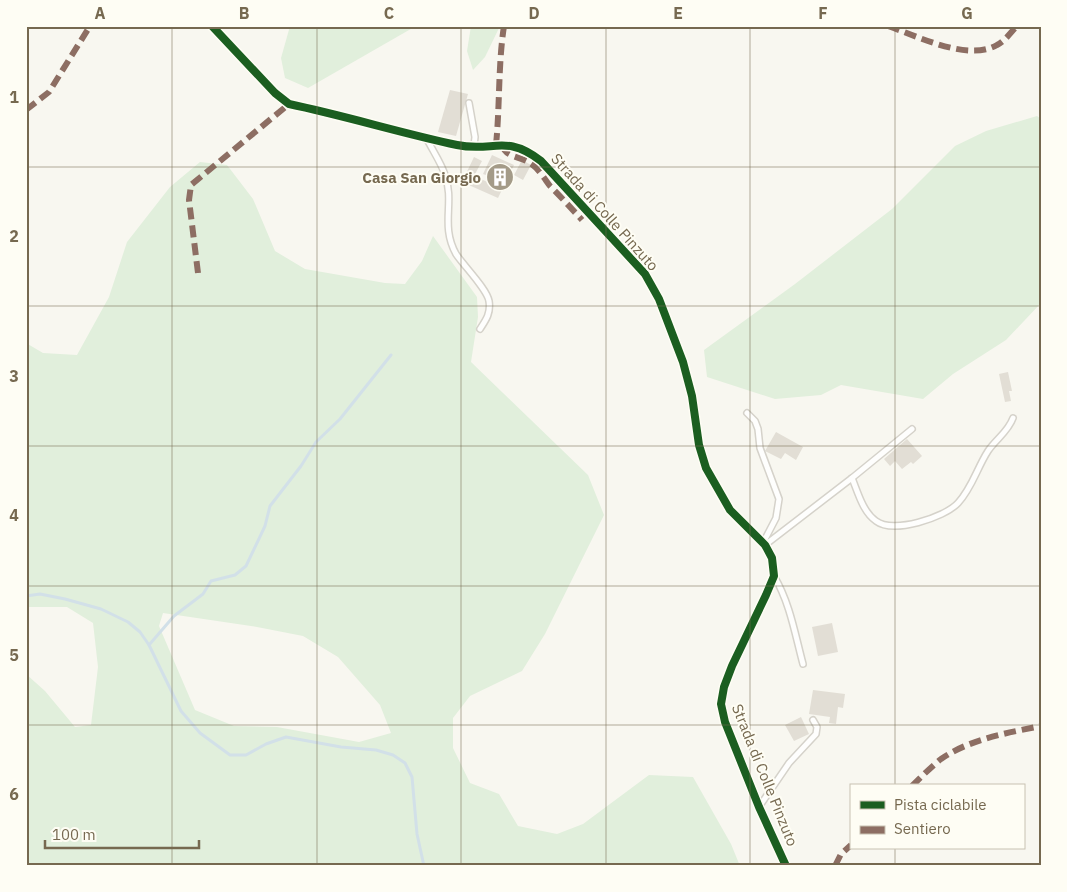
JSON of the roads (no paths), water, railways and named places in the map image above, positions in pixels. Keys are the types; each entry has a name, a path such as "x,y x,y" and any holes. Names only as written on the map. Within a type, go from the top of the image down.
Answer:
{"lane":[{"name":"Strada di Colle Pinzuto","path":"212,26 276,93 289,104 460,146 508,145 528,151 541,161 645,274 659,299 683,362 692,396 699,445 706,468 730,510 764,544 772,558 774,576 732,666 724,687 721,704 725,722 759,807 786,866"},
{"path":"468,103 475,137 474,146"},
{"path":"426,137 446,175 449,195 447,228 450,241 456,254 489,299 490,311 480,329"},
{"path":"747,413 758,429 760,448 779,499 776,518 764,544"},
{"path":"852,478 863,504 878,523 892,526 924,522 941,516 956,505 966,493 988,451 1010,427 1013,418"},
{"path":"764,544 852,478 912,429"},
{"path":"774,576 789,609 804,664"},
{"path":"759,807 789,763 816,734 818,727 813,720"}],"waterway":[{"path":"149,645 174,616 203,594 211,581 235,575 246,566 265,526 270,506 301,466 316,442 340,419 391,355"},
{"path":"26,596 40,594 65,599 101,609 128,622 140,632 149,645 181,711 200,733 230,755 246,755 266,744 286,737 341,747 376,750 393,755 405,763 412,777 417,834 424,866"}],"place":[{"name":"Casa San Giorgio","path":"500,177"}]}
